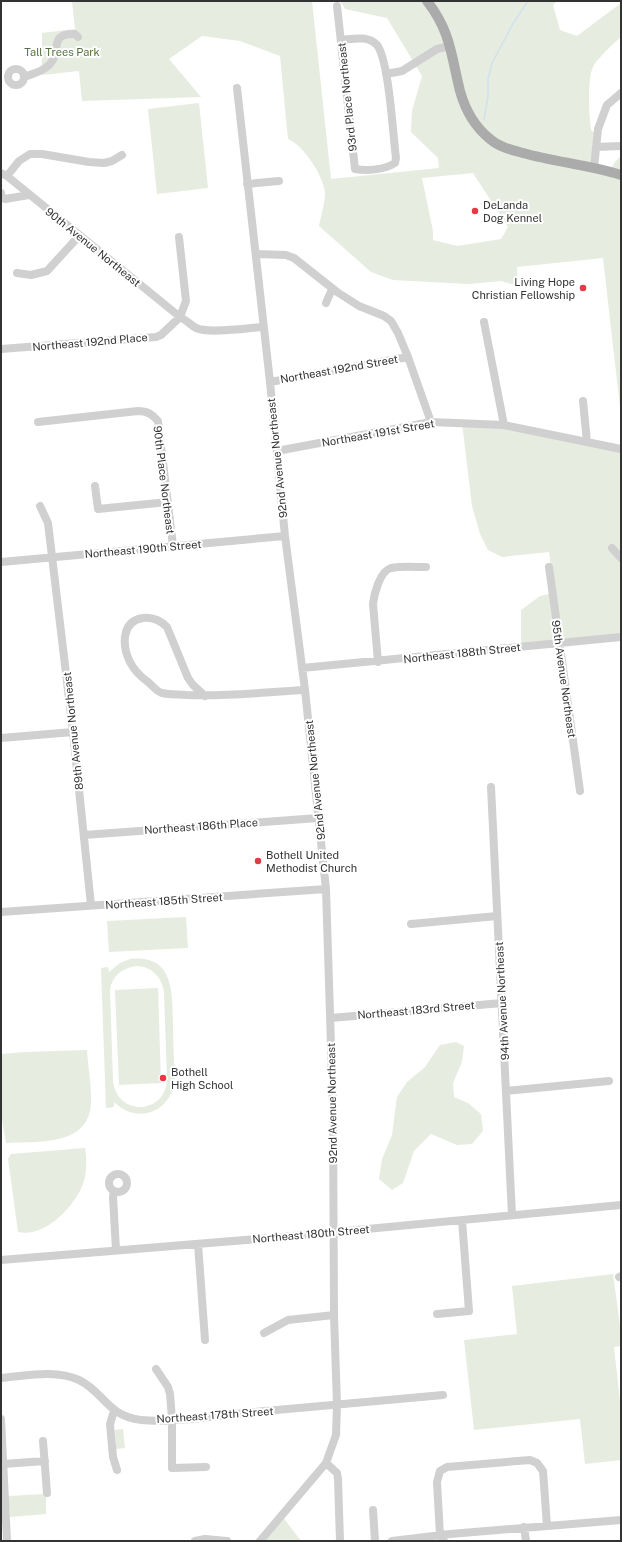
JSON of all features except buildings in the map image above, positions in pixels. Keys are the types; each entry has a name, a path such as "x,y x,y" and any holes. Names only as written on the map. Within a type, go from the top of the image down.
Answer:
{"main road":[{"path":"427,1 438,15 444,27 450,46 460,92 466,107 472,118 491,140 506,148 539,158 594,168 621,175"}],"street":[{"name":"93rd Place Northeast","path":"337,6 342,40 355,169 374,169 391,166 396,158 386,74"},
{"path":"1,70 9,75 12,70 18,70 24,77 39,72 49,65 55,56 56,44 61,35 74,34 78,37"},
{"path":"342,40 360,38 370,41 376,45 383,56 386,74 402,71 437,49 450,46"},
{"name":"92nd Avenue Northeast","path":"237,88 270,382 285,536 305,690 326,890 331,1018 334,1315 337,1405 336,1435 326,1463"},
{"path":"594,168 598,129 607,105 621,93"},
{"path":"596,147 621,146"},
{"path":"3,176 25,156 30,154 42,154 104,163 112,161 122,155"},
{"name":"90th Avenue Northeast","path":"3,176 29,194 180,317"},
{"path":"247,184 278,181"},
{"path":"1,193 2,198 5,199 29,194"},
{"path":"17,273 31,275 48,271 79,236"},
{"path":"179,237 186,301 180,317 196,328 206,331 263,327"},
{"path":"256,254 286,255 294,258 332,289 359,306 384,316 391,321 398,333 408,357 431,422"},
{"path":"326,303 332,289"},
{"name":"Northeast 192nd Place","path":"1,349 156,337 180,317"},
{"path":"484,322 504,425"},
{"name":"Northeast 192nd Street","path":"270,382 408,357"},
{"path":"583,401 587,442"},
{"name":"90th Place Northeast","path":"38,422 138,411 144,411 152,414 158,421 172,546"},
{"name":"Northeast 191st Street","path":"277,451 431,422 504,425 621,449"},
{"path":"95,486 98,509 168,502"},
{"name":"89th Avenue Northeast","path":"40,506 48,523 73,732 91,905"},
{"name":"Northeast 190th Street","path":"1,562 285,536"},
{"path":"612,548 621,558"},
{"path":"378,662 373,604 378,583 390,568 426,567"},
{"name":"95th Avenue Northeast","path":"549,567 558,643 580,791"},
{"path":"205,696 188,678 167,627 156,619 147,618 131,622 125,633 124,643 130,662 139,675 162,693 205,696 305,690"},
{"name":"Northeast 188th Street","path":"302,668 378,662 621,637"},
{"path":"1,738 73,732"},
{"name":"94th Avenue Northeast","path":"491,787 512,1215"},
{"name":"Northeast 186th Place","path":"84,835 318,818"},
{"name":"Northeast 185th Street","path":"1,912 326,890"},
{"path":"411,924 498,916"},
{"name":"Northeast 183rd Street","path":"331,1018 502,1003"},
{"path":"506,1091 609,1081"},
{"path":"114,1191 113,1197 116,1250"},
{"name":"Northeast 180th Street","path":"1,1260 334,1232 621,1205"},
{"path":"437,1314 469,1311 462,1220"},
{"path":"198,1244 205,1340"},
{"path":"264,1333 288,1320 334,1315"},
{"path":"156,1369 168,1387 172,1419 172,1468 206,1467"},
{"name":"Northeast 178th Street","path":"1,1378 51,1374 68,1376 90,1387 114,1411 128,1417 141,1420 172,1419 443,1395"},
{"path":"114,1411 110,1424 113,1457 117,1470"},
{"path":"1,1419 7,1541"},
{"path":"43,1441 47,1493"},
{"path":"442,1538 437,1482 440,1471 447,1467 530,1460 537,1463 543,1471 547,1526"},
{"path":"3,1464 45,1461"},
{"path":"260,1541 326,1463 337,1473 340,1541"},
{"path":"373,1510 376,1541"},
{"path":"392,1541 442,1538 524,1528 621,1520"},
{"path":"524,1528 526,1541"},
{"path":"195,1541 205,1539 227,1541"}],"green space":[{"name":"Tall Trees Park","path":"72,1 312,1 331,179 439,168 438,158 411,132 412,111 422,76 387,18 345,9 340,1 557,1 553,5 560,30 577,36 621,3 621,37 610,47 593,67 590,80 589,98 591,130 598,136 594,168 609,172 621,156 621,416 603,258 517,267 518,286 501,281 469,284 393,280 371,272 319,226 325,193 324,186 317,170 306,154 294,142 288,139 280,56 240,41 202,36 169,59 201,97 82,101 79,71 42,75 42,33 75,29","holes":["473,173 508,227 501,239 457,246 433,240 433,231 422,178"]},
{"path":"199,103 208,188 157,194 148,109"},
{"path":"462,423 504,425 621,449 621,637 522,647 521,610 540,596 554,593 549,552 502,557 488,550 480,534 472,506"},
{"path":"186,917 188,948 109,952 107,921"},
{"path":"130,959 145,959 156,963 168,978 171,989 175,1078 173,1089 168,1099 161,1106 153,1111 143,1114 133,1113 123,1109 114,1102 114,1107 106,1108 101,968 108,967 109,972 120,963","holes":["131,967 141,967 155,973 163,987 167,1079 165,1091 159,1100 151,1105 141,1107 132,1106 123,1101 116,1093 113,1081 110,990 115,977 122,971"]},
{"path":"158,988 161,1083 119,1085 115,990"},
{"path":"456,1042 464,1046 462,1062 453,1083 454,1097 468,1103 481,1114 483,1131 472,1144 457,1145 431,1134 414,1151 403,1183 392,1190 379,1179 382,1159 392,1135 397,1097 407,1082 425,1067 440,1045"},
{"path":"87,1050 91,1105 87,1119 80,1128 71,1135 59,1139 6,1143 1,1114 1,1054"},
{"path":"85,1148 86,1166 83,1184 79,1193 66,1211 48,1226 28,1233 18,1232 8,1159 11,1154"},
{"path":"613,1274 621,1333 621,1346 614,1347 621,1410 621,1460 585,1464 580,1419 474,1430 464,1340 517,1334 512,1286"},
{"path":"123,1429 125,1448 116,1449 115,1430"},
{"path":"46,1495 46,1514 10,1517 8,1496"},
{"path":"282,1516 301,1541 260,1541"}],"waterway":[{"path":"484,119 488,96 488,79 492,63 514,22 528,1"}],"place":[{"name":"DeLanda Dog Kennel","path":"475,211"},
{"name":"Living Hope Christian Fellowship","path":"583,288"},
{"name":"Bothell United Methodist Church","path":"258,861"},
{"name":"Bothell High School","path":"163,1078"}]}
